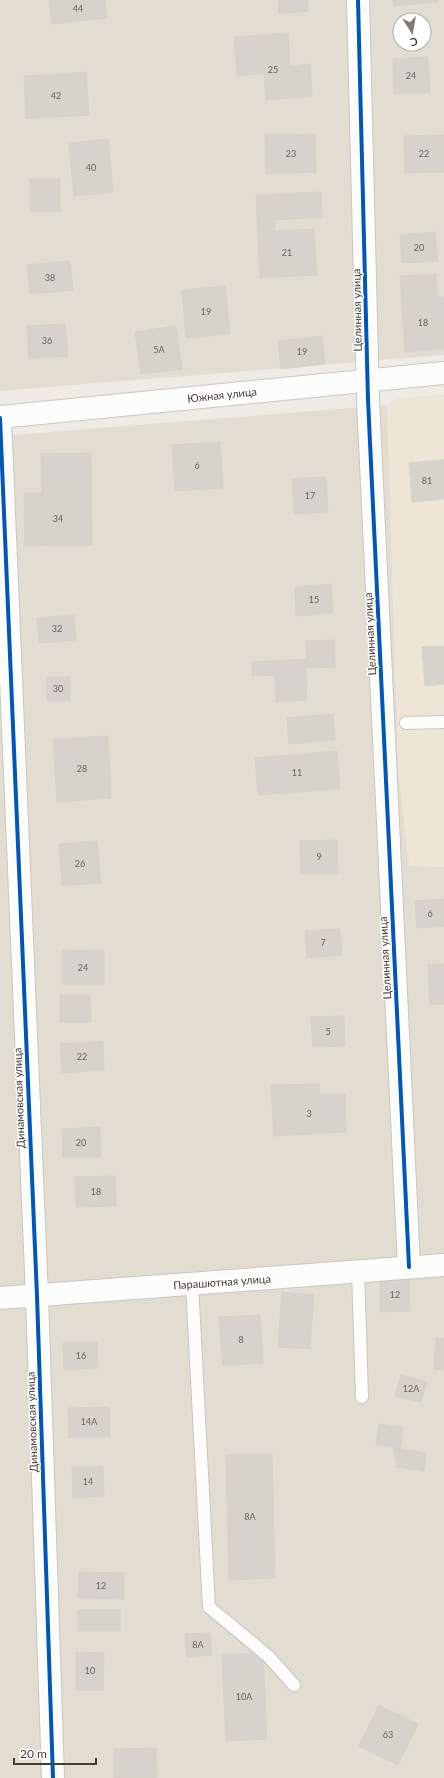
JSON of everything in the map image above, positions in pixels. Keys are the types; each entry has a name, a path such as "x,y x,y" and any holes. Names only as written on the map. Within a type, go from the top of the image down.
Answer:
{"street":[{"name":"Целинная улица","path":"358,0 368,380 409,1267"},
{"name":"Южная улица","path":"0,418 444,373"},
{"name":"Динамовская улица","path":"0,418 36,1296 53,1778"},
{"name":"Парашютная улица","path":"0,1298 444,1265"}],"lane":[{"path":"406,723 444,722"},
{"path":"358,1271 362,1396"},
{"path":"192,1284 209,1607 268,1656 294,1685"}],"shaded area":[{"path":"0,0 444,0 444,355 0,391"},
{"path":"444,395 444,1778 0,1778 0,436 387,405 400,398"},
{"path":"444,395 444,867 409,866 398,770 387,405 400,398"}],"building":[{"path":"49,0 105,0 107,18 52,24"},
{"path":"278,0 308,0 308,11 279,14"},
{"path":"393,0 438,0 439,2 394,6"},
{"path":"288,33 290,66 310,64 312,96 266,100 264,73 237,76 234,37"},
{"path":"428,57 430,93 394,94 393,59"},
{"path":"86,72 89,115 26,119 24,76"},
{"path":"315,134 316,172 266,174 265,135"},
{"path":"444,135 444,172 405,173 404,136"},
{"path":"108,139 113,192 74,196 69,143"},
{"path":"30,179 60,179 60,211 30,211"},
{"path":"321,192 322,217 275,220 275,231 314,229 317,275 260,278 256,195"},
{"path":"435,232 438,261 402,263 400,235"},
{"path":"70,261 73,290 30,294 27,265"},
{"path":"436,274 437,297 444,297 444,349 405,352 400,276"},
{"path":"225,286 230,334 186,338 182,290"},
{"path":"65,324 68,356 29,359 27,326"},
{"path":"176,326 182,369 141,374 135,332"},
{"path":"322,336 325,364 281,369 278,341"},
{"path":"220,442 223,488 175,491 172,445"},
{"path":"91,453 92,545 25,546 24,493 42,493 41,454"},
{"path":"444,460 444,499 412,502 409,463"},
{"path":"326,477 328,512 294,514 292,479"},
{"path":"331,584 333,613 296,616 295,587"},
{"path":"74,615 76,640 39,643 37,618"},
{"path":"334,640 335,667 306,668 307,700 276,702 275,675 252,676 252,662 307,659 306,641"},
{"path":"444,646 444,684 425,686 422,647"},
{"path":"47,677 70,677 70,701 47,701"},
{"path":"333,714 335,740 289,744 287,718"},
{"path":"108,736 111,798 57,802 53,739"},
{"path":"337,751 340,789 258,795 255,758"},
{"path":"337,840 338,873 301,874 300,841"},
{"path":"97,841 101,883 62,886 59,844"},
{"path":"444,899 444,926 417,928 415,901"},
{"path":"340,929 342,955 307,958 305,931"},
{"path":"62,950 104,951 104,984 62,984"},
{"path":"428,964 444,964 444,1004 430,1004"},
{"path":"60,995 90,995 91,1022 60,1022"},
{"path":"344,1016 345,1046 313,1047 311,1017"},
{"path":"103,1041 104,1070 62,1073 60,1044"},
{"path":"319,1084 320,1095 345,1094 346,1132 274,1136 271,1085"},
{"path":"100,1127 101,1157 63,1158 62,1129"},
{"path":"115,1176 116,1206 76,1207 75,1177"},
{"path":"409,1279 410,1311 380,1312 380,1280"},
{"path":"282,1292 314,1295 310,1345 312,1349 278,1347"},
{"path":"260,1315 263,1363 223,1366 219,1317"},
{"path":"436,1338 444,1339 444,1370 434,1369"},
{"path":"97,1342 98,1368 64,1370 63,1343"},
{"path":"401,1375 427,1382 421,1402 395,1396"},
{"path":"109,1407 110,1437 69,1438 68,1408"},
{"path":"379,1424 403,1427 400,1449 426,1453 424,1471 397,1467 393,1447 376,1445"},
{"path":"272,1454 275,1578 229,1580 226,1455"},
{"path":"103,1466 104,1496 73,1498 72,1467"},
{"path":"79,1572 124,1573 124,1599 78,1598"},
{"path":"78,1610 120,1610 120,1631 78,1631"},
{"path":"210,1633 212,1655 187,1657 185,1634"},
{"path":"76,1652 104,1653 103,1690 76,1690"},
{"path":"263,1653 267,1739 226,1741 222,1655"},
{"path":"379,1705 418,1724 398,1765 359,1746"},
{"path":"156,1748 157,1778 114,1778 114,1749"}],"cycle path":[{"path":"358,0 368,400 409,1267"},
{"path":"0,418 37,1296 53,1778"}]}
